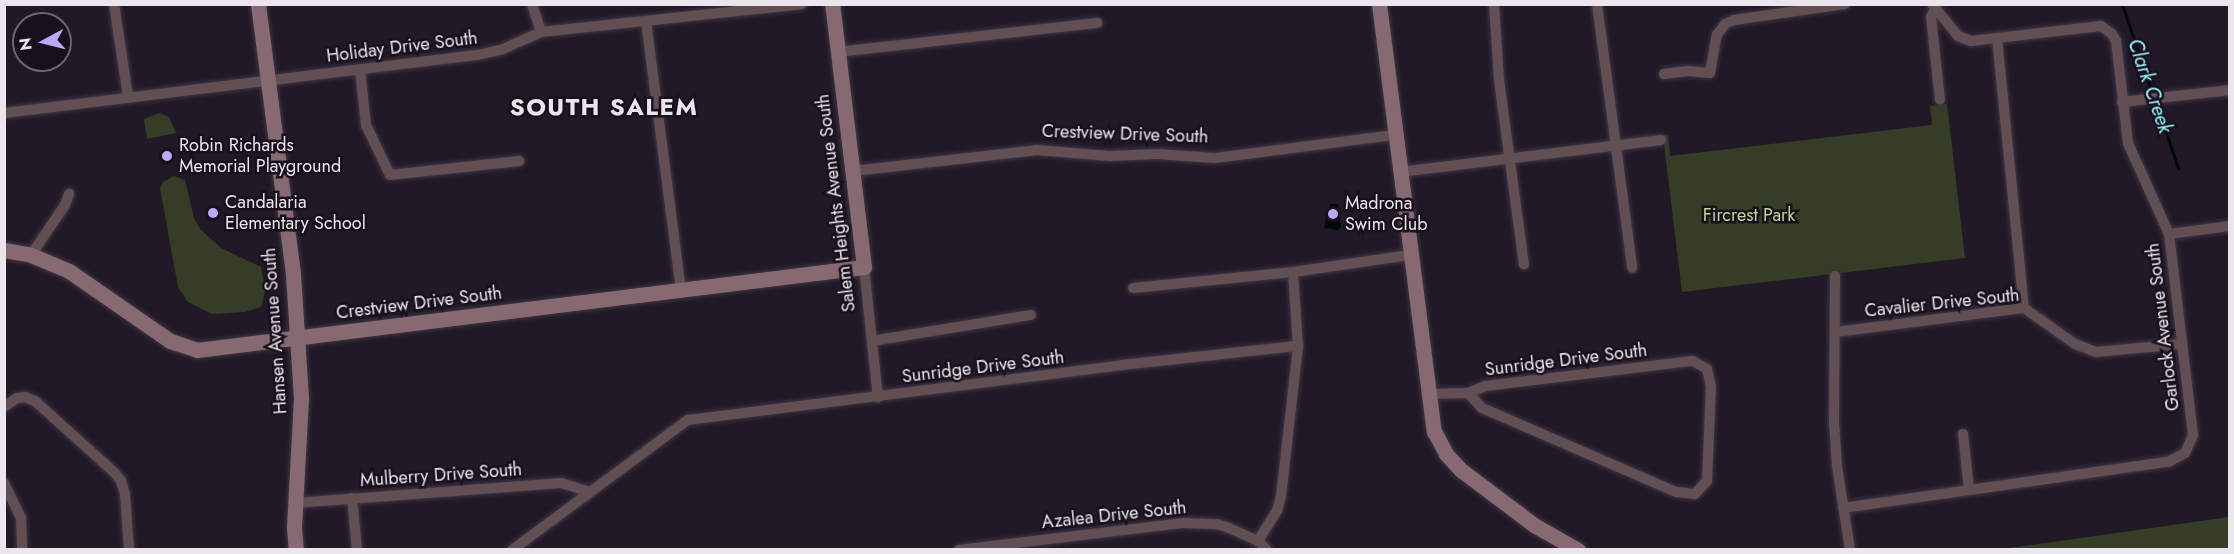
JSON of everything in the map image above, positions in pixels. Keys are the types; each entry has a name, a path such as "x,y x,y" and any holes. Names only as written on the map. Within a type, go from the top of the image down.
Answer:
{"street":[{"path":"114,4 128,97"},
{"name":"Hansen Avenue South","path":"258,4 293,274 301,398 295,502 296,549"},
{"path":"532,4 541,32"},
{"name":"Holiday Drive South","path":"4,113 478,56 503,49 541,32 801,4"},
{"name":"Salem Heights Avenue South","path":"832,4 878,397"},
{"path":"1379,4 1427,394 1438,443 1461,470 1534,525 1578,549"},
{"path":"1494,4 1499,80 1524,264"},
{"path":"1597,4 1632,268"},
{"path":"1664,74 1688,71 1710,73 1717,35 1729,21 1845,4"},
{"path":"1934,7 1951,29 1964,39 1979,41 1997,38 2024,308"},
{"path":"1934,7 1931,17 1940,100"},
{"path":"646,21 681,291"},
{"path":"838,52 1097,22"},
{"name":"Garlock Avenue South","path":"1969,489 2168,462 2185,453 2193,435 2169,234 2156,201 2133,159 2122,102 2116,41 2107,28 2093,26 1997,38"},
{"path":"360,70 366,125 390,175 519,161"},
{"path":"2122,102 2229,90"},
{"name":"Crestview Drive South","path":"853,171 1036,150 1096,155 1157,154 1215,158 1395,135"},
{"path":"1400,171 1661,140"},
{"path":"31,255 65,205 69,194"},
{"path":"2169,234 2229,226"},
{"name":"Crestview Drive South","path":"4,250 31,255 69,271 170,341 185,347 204,349 864,267"},
{"path":"1133,288 1293,272 1410,255"},
{"path":"1258,541 1277,511 1281,496 1298,346 1293,272"},
{"path":"1835,276 1834,422 1843,508 1850,549"},
{"name":"Cavalier Drive South","path":"1836,332 2024,308 2075,344 2096,352 2182,344"},
{"path":"872,341 1016,320 1031,315"},
{"name":"Sunridge Drive South","path":"512,549 675,429 696,419 1122,365 1298,346"},
{"name":"Sunridge Drive South","path":"1427,394 1468,393 1485,386 1693,361 1707,369 1711,386 1707,482 1695,494 1676,492 1482,408 1468,393"},
{"path":"4,407 17,398 25,397 34,402 115,473 125,494 129,549"},
{"path":"1843,508 1969,489 1963,434"},
{"path":"4,483 21,518 22,549"},
{"name":"Mulberry Drive South","path":"295,502 561,483 588,491"},
{"path":"352,498 357,549"},
{"name":"Azalea Drive South","path":"959,549 1183,523 1217,524 1258,541 1267,549"}],"green space":[{"name":"Fircrest Park","path":"1947,104 1965,258 1682,292 1663,136 1668,135 1670,156 1932,125 1930,106"},
{"path":"159,113 169,117 176,133 147,139 144,119"},
{"path":"174,176 185,180 194,218 200,229 221,248 261,267 265,291 261,307 245,312 212,314 188,302 178,287 160,188 163,182"},
{"path":"2229,517 2229,549 2003,549"}],"shaded area":[{"name":"Madrona Swim Club","path":"1330,204 1338,204 1341,227 1338,230 1324,228"}],"waterway":[{"name":"Clark Creek","path":"2122,4 2153,96"},
{"name":"Clark Creek","path":"2156,102 2178,168"}],"place":[{"name":"Robin Richards Memorial Playground","path":"167,156"},
{"name":"Candalaria Elementary School","path":"213,213"},
{"name":"Madrona Swim Club","path":"1333,214"}],"district":[{"name":"SOUTH SALEM","path":"604,107"}]}
